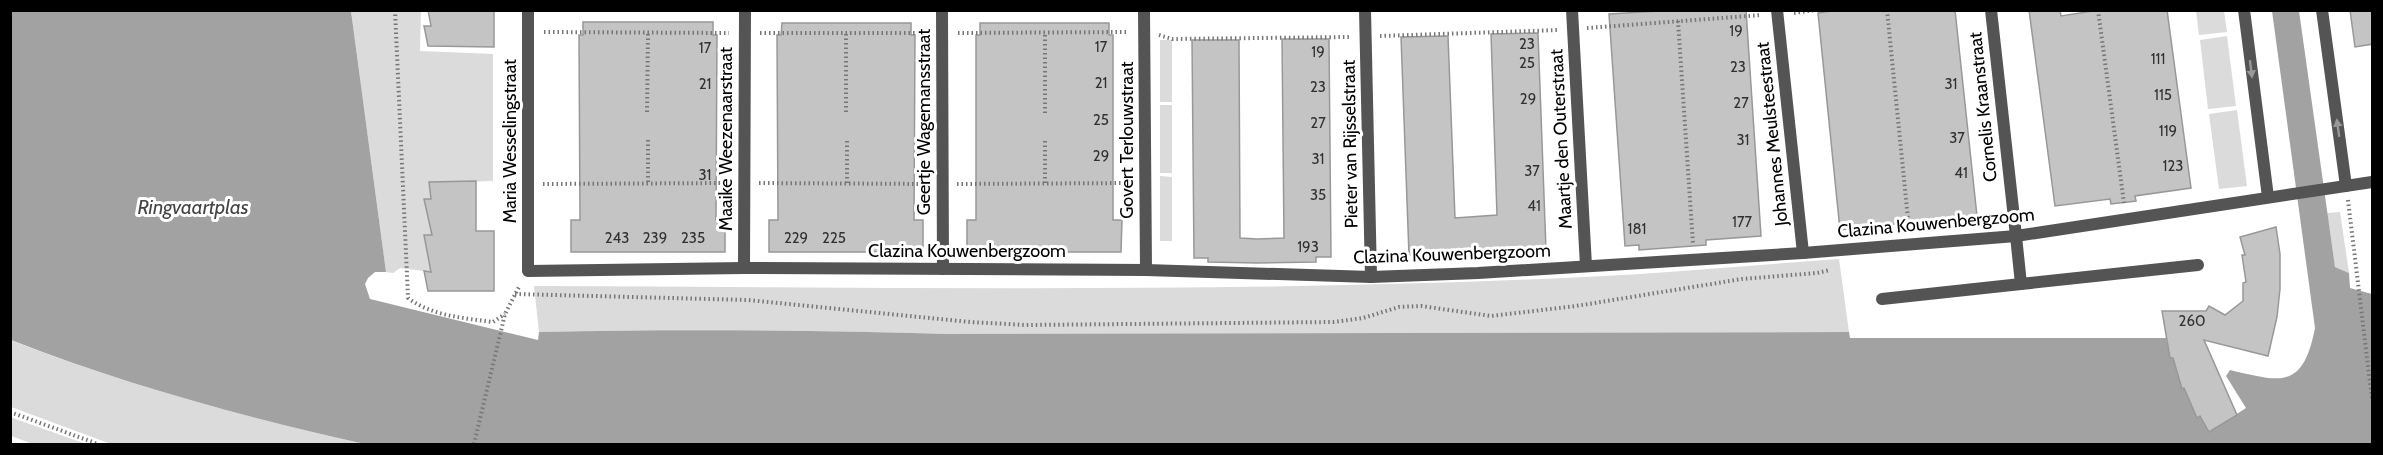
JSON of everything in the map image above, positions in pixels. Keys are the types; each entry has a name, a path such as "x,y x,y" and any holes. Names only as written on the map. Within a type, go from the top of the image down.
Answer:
{"street":[{"name":"Maria Wesselingstraat","path":"528,10 528,272"},
{"name":"Maaike Weezenaarstraat","path":"744,268 745,10"},
{"name":"Geertje Wagemansstraat","path":"942,10 942,269"},
{"name":"Govert Terlouwstraat","path":"1144,10 1146,270"},
{"name":"Pieter van Rijsselstraat","path":"1365,10 1371,277"},
{"name":"Maartje den Outerstraat","path":"1572,10 1586,266"},
{"name":"Cornelis Kraanstraat","path":"1990,10 2021,284"},
{"path":"2244,10 2268,197"},
{"path":"2322,10 2346,186"},
{"name":"Johannes Meulsteestraat","path":"1777,12 1803,253"},
{"name":"Clazina Kouwenbergzoom","path":"528,272 744,268 1146,270 1371,277 1694,260 2016,236 2373,182"},
{"path":"1882,299 2198,265"}],"path":[{"path":"395,10 408,298 422,308 452,316 493,322 505,314"},
{"path":"528,31 648,33 1144,32 1172,39 1366,37 1573,29 1815,10"},
{"path":"1887,10 1911,244"},
{"path":"2098,10 2126,219"},
{"path":"1678,21 1694,260"},
{"path":"1045,32 1045,112"},
{"path":"647,112 648,33"},
{"path":"846,33 846,112"},
{"path":"648,140 648,183"},
{"path":"847,141 847,183"},
{"path":"1045,141 1045,183"},
{"path":"528,184 1146,183"},
{"path":"2346,186 2373,399"},
{"path":"515,294 748,300 958,321 1026,325 1334,322 1363,318 1399,307 1432,307 1491,316 1576,306 1742,279 1817,273 1834,269"},
{"path":"474,444 505,314 528,272"},
{"path":"10,412 98,444"}],"shaded area":[{"path":"351,11 421,11 420,51 493,54 493,181 429,183 431,199 424,199 432,235 431,272 400,268 393,273 386,272"},
{"path":"2196,11 2224,11 2227,32 2199,35"},
{"path":"2227,36 2236,106 2208,109 2200,40"},
{"path":"1160,40 1172,40 1172,102 1160,102"},
{"path":"1160,105 1172,105 1172,173 1160,173"},
{"path":"2237,110 2247,186 2219,189 2209,114"},
{"path":"1160,176 1172,177 1172,241 1160,241"},
{"path":"2340,212 2349,273 2335,267 2327,213"},
{"path":"1839,259 1849,332 949,334 642,330 539,332 534,286 1190,288 1322,286 1584,277"},
{"path":"10,340 141,386 275,423 365,444 111,444 11,407"},
{"path":"10,417 86,444 33,444 11,436"}],"water":[{"name":"Ringvaartplas","path":"10,11 351,11 386,272 375,272 368,278 365,284 370,299 538,340 539,332 693,330 949,334 1849,332 1850,338 2166,338 2170,358 2173,358 2182,388 2197,417 2200,416 2209,432 2246,408 2226,376 2230,370 2263,377 2287,377 2296,372 2304,362 2315,328 2272,11 2299,11 2335,267 2349,273 2350,288 2372,294 2372,444 365,444 186,399 11,340"}],"building":[{"path":"428,10 494,10 494,47 428,46 424,26 431,26"},
{"path":"1676,10 1746,10 1761,236 1706,240 1706,245 1639,250 1639,245 1625,246 1609,14"},
{"path":"1838,10 1955,10 1977,216 1921,222 1922,226 1896,229 1896,224 1840,230 1818,13"},
{"path":"2029,10 2060,10 2061,16 2099,10 2167,10 2191,188 2135,196 2136,201 2111,204 2110,199 2055,206"},
{"path":"2350,10 2373,10 2373,44 2355,47"},
{"path":"583,22 713,22 713,35 717,35 716,220 725,220 725,252 571,252 571,220 580,220 579,35 583,35"},
{"path":"782,23 911,23 911,35 915,35 914,220 923,220 923,252 769,252 769,220 778,220 777,35 781,35"},
{"path":"980,23 1109,23 1109,35 1113,35 1113,220 1122,220 1121,252 967,252 967,220 976,220 976,35 980,35"},
{"path":"1538,33 1546,250 1532,251 1532,255 1464,259 1424,260 1424,255 1409,255 1401,37 1448,36 1455,218 1497,215 1491,34"},
{"path":"1282,39 1329,39 1331,257 1316,257 1316,262 1258,263 1208,262 1208,258 1194,258 1192,40 1239,40 1240,238 1257,239 1284,238"},
{"path":"476,181 476,231 494,231 494,291 428,291 424,271 431,272 424,235 432,235 424,199 431,199 429,182"},
{"path":"2276,227 2280,254 2280,289 2277,317 2268,356 2204,340 2237,415 2209,432 2200,416 2197,418 2184,388 2182,389 2173,358 2170,358 2162,311 2206,311 2209,306 2225,315 2243,301 2243,283 2246,282 2242,255 2245,255 2240,237"}]}
